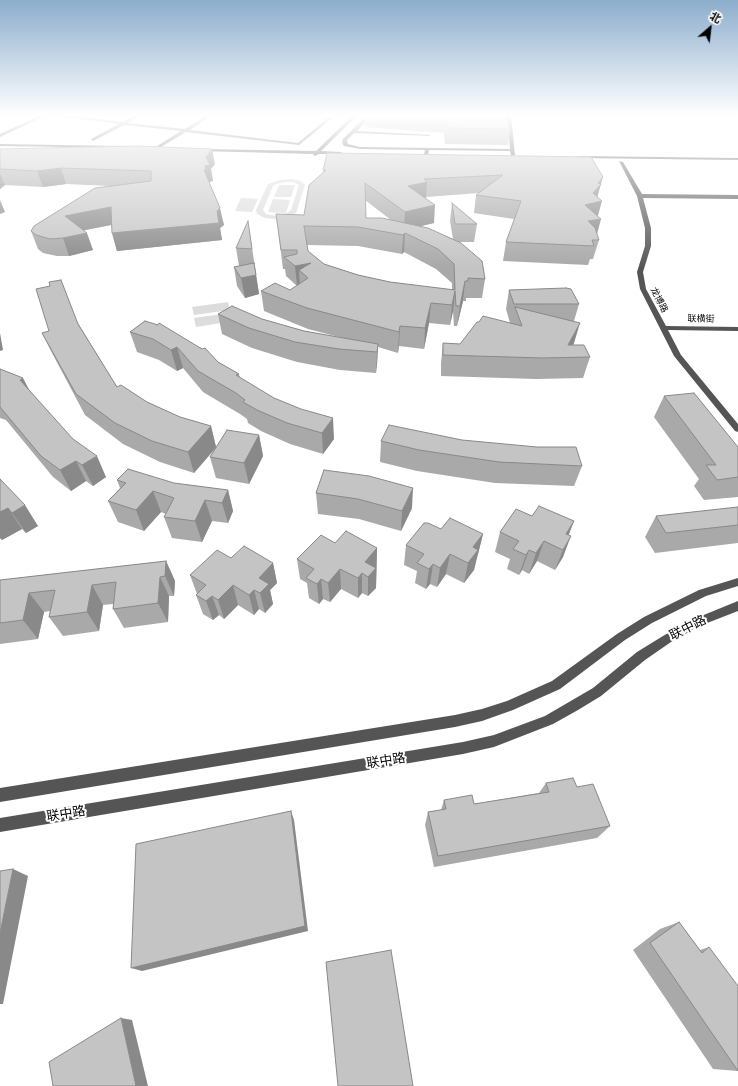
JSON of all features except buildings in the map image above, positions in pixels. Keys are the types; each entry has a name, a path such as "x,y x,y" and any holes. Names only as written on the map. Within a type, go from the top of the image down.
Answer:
{"street":[{"name":"龙博路","path":"624,167 640,196 649,234 640,278 643,289 678,356 738,429"},
{"path":"640,196 738,197"},
{"name":"联横街","path":"663,328 738,329"},
{"name":"联中路","path":"0,795 455,722 482,715 515,704 556,685 648,620 675,606 738,582"},
{"name":"联中路","path":"0,825 463,748 494,741 543,723 574,706 597,692 642,656 667,639 694,624 738,606"}],"shaded area":[{"path":"291,179 301,181 305,185 296,213 277,219 265,218 257,214 256,210 268,184 280,180","holes":["293,182 299,185 291,210 284,215 277,216 266,214 263,210 273,186 276,184"]},
{"path":"279,185 295,185 291,197 274,197"},
{"path":"241,198 258,199 252,212 235,211"},
{"path":"273,199 290,200 286,213 268,212"},
{"path":"228,302 230,310 194,315 192,307"},
{"path":"230,313 233,321 196,327 194,318"}]}
